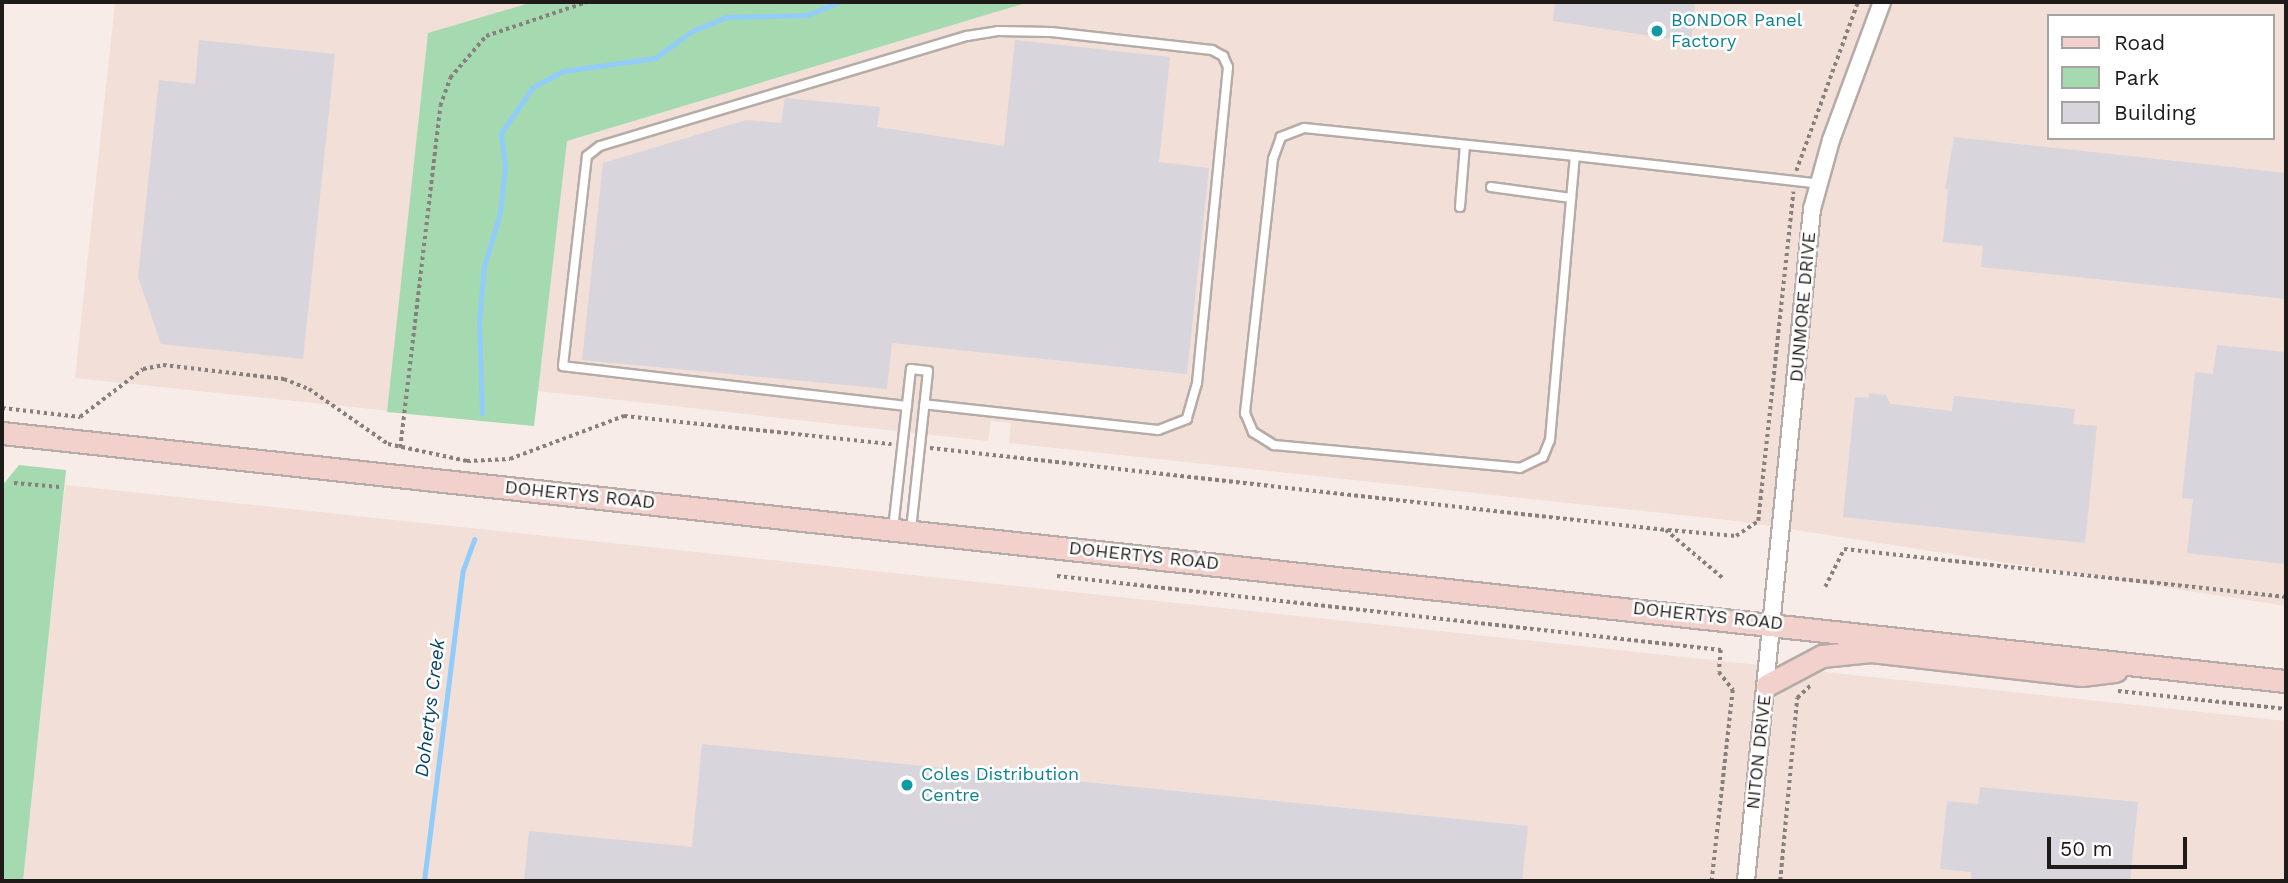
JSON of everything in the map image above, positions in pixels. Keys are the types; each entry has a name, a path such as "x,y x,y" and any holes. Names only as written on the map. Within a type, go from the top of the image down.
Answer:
{"main road":[{"name":"DOHERTYS ROAD","path":"2,433 1773,623 2286,681"},
{"path":"1766,685 1822,656 1871,651 2082,675 2156,667"}],"street":[{"name":"DUNMORE DRIVE","path":"1773,623 1812,209 1882,2"},
{"name":"NITON DRIVE","path":"1746,881 1773,623"}],"lane":[{"path":"907,406 563,366 587,156 600,146 988,33 1032,30 1220,53 1228,67 1197,383 1187,419 1158,430 924,404"},
{"path":"1575,156 1555,409 1542,457 1520,468 1501,468 1274,445 1253,432 1245,413 1273,159 1281,137 1304,128 1575,156 1819,184"},
{"path":"1460,207 1465,145"},
{"path":"1490,187 1571,198"},
{"path":"911,369 928,371 920,447 902,530 903,445 911,369"}],"path":[{"path":"400,448 440,106 450,78 486,36 587,2"},
{"path":"920,447 1736,537 1758,521 1794,181 1858,2"},
{"path":"2,408 80,417 143,369 163,365 284,379 310,389 358,425 400,448 486,463 510,459 624,416 903,445"},
{"path":"14,483 60,488"},
{"path":"1666,530 1724,579"},
{"path":"1825,587 1844,549 2286,597"},
{"path":"1057,576 1721,650 1719,672 1733,690 1712,881"},
{"path":"1780,881 1797,698 1817,679"}],"shaded area":[{"path":"115,2 2286,2 2286,606 1737,521 1009,443 1011,423 991,421 988,441 538,391 534,426 75,378"},
{"path":"65,485 2286,721 2286,881 23,881"}],"green space":[{"path":"533,2 1029,2 567,141 534,426 387,412 428,33"},
{"path":"19,465 66,470 23,881 2,881 2,486"}],"building":[{"name":"BONDOR Panel Factory","path":"1555,2 1695,2 1691,42 1553,21"},
{"path":"199,40 335,54 303,359 161,344 138,277 159,80 195,84"},
{"path":"1015,40 1170,57 1159,162 1209,168 1187,374 892,343 887,389 582,360 603,163 746,120 781,123 785,98 880,107 877,127 1004,146"},
{"path":"1954,137 2286,173 2286,299 1981,267 1983,246 1943,242 1948,189 1945,189"},
{"path":"2217,345 2286,352 2286,564 2187,553 2193,499 2182,498 2195,372 2213,374"},
{"path":"1869,393 1886,395 1890,404 1952,411 1954,396 2075,409 2073,424 2097,426 2085,543 1843,517 1855,397 1869,398"},
{"name":"Coles Distribution Centre","path":"702,744 1528,826 1522,881 524,881 529,831 692,847"},
{"path":"1980,787 2138,802 2130,881 1971,881 1971,872 1940,869 1947,801 1978,804"}],"waterway":[{"name":"Dohertys Creek","path":"482,413 479,321 484,266 500,213 505,166 501,133 533,87 563,71 655,58 692,31 726,17 807,15 839,2"},
{"name":"Dohertys Creek","path":"424,881 463,570 474,539"}],"place":[{"name":"BONDOR Panel Factory","path":"1657,31"},
{"name":"Coles Distribution Centre","path":"907,785"}]}
